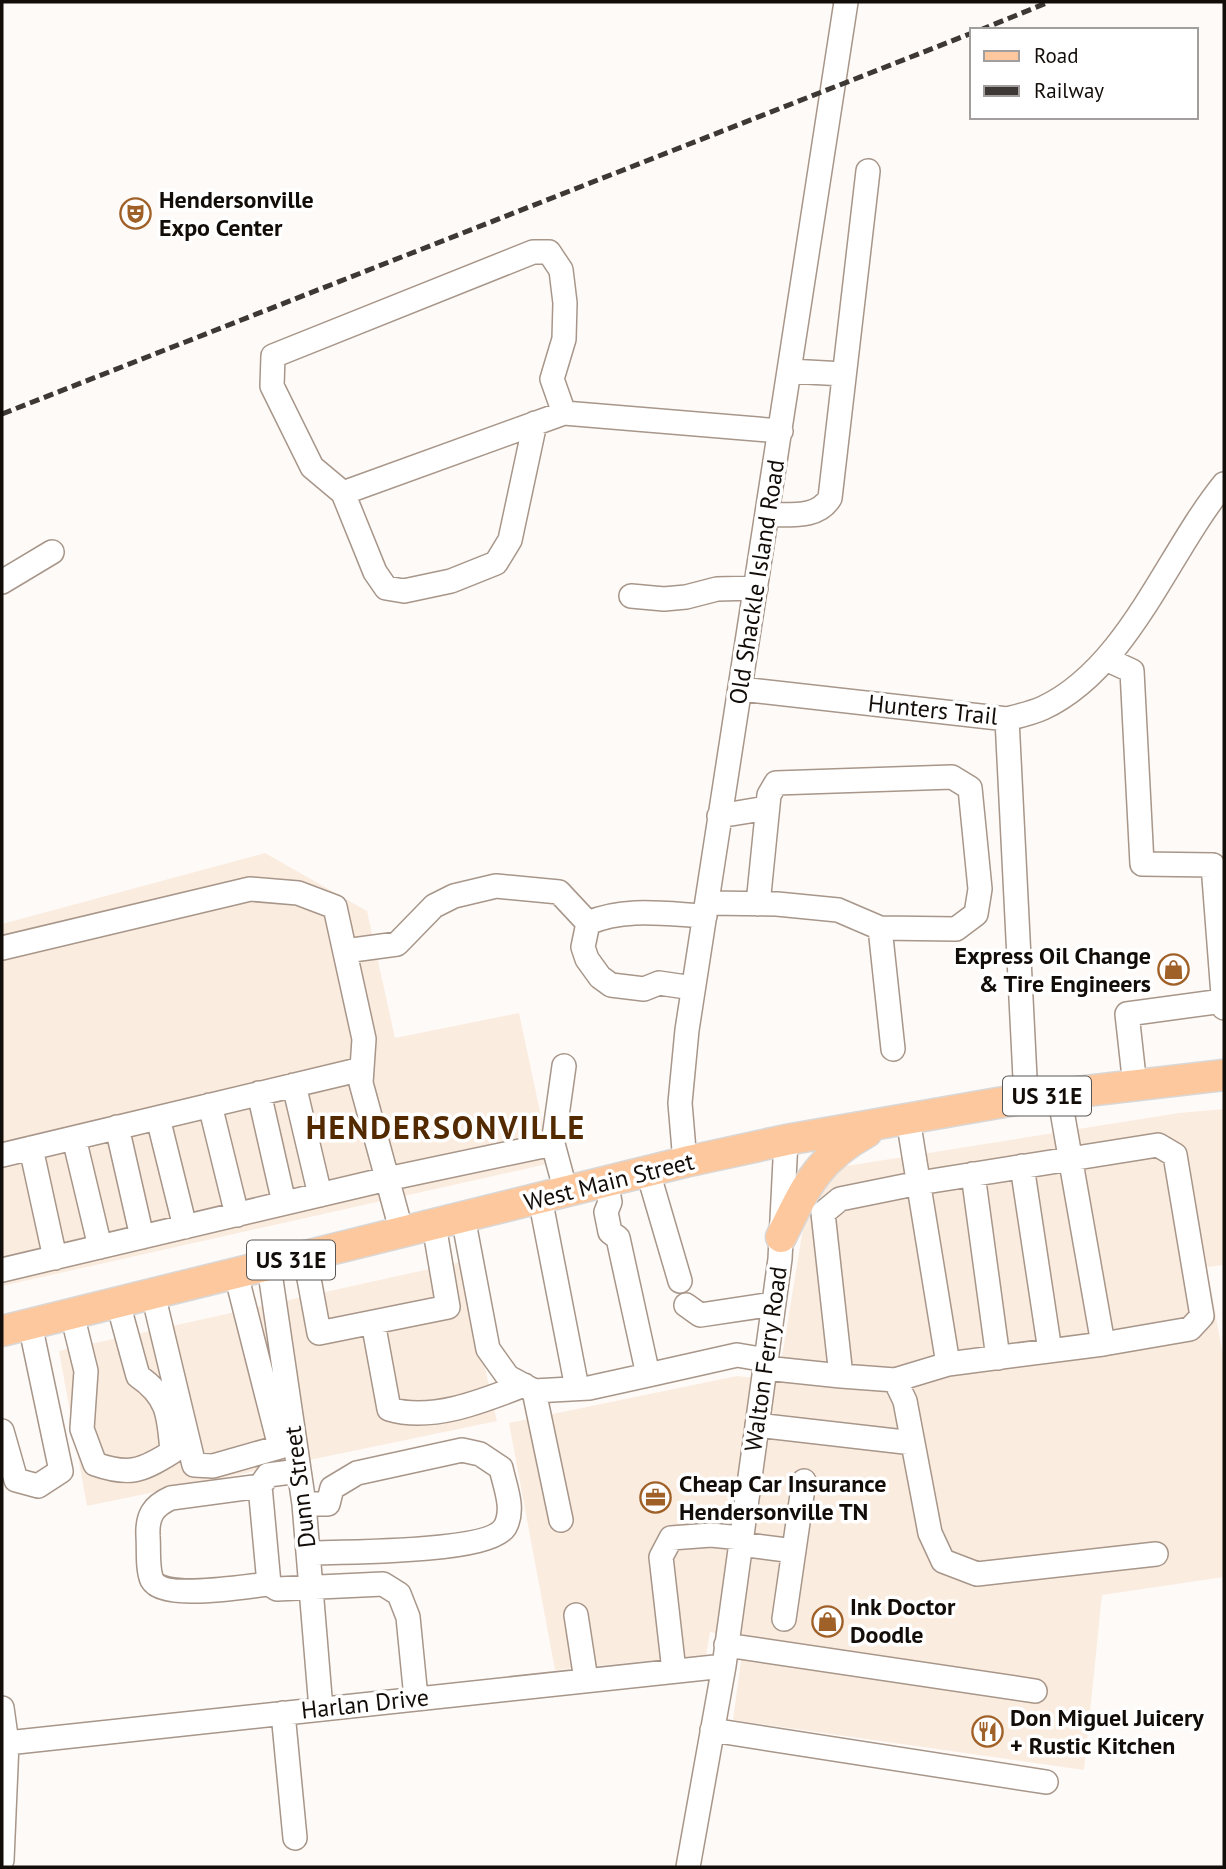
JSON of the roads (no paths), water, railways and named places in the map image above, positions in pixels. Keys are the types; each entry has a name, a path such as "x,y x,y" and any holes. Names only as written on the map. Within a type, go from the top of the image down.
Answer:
{"main road":[{"name":"West Main Street","path":"16,1328 553,1195 608,1192 648,1172 786,1140 1026,1098 1224,1075"},
{"path":"782,1237 806,1187 825,1161 846,1144 895,1121"}],"street":[{"name":"Old Shackle Island Road","path":"685,1162 680,1103 687,1030 846,2"},
{"path":"768,515 816,512 824,508 830,498 868,171"},
{"path":"535,424 510,540 496,563 451,581 404,591 386,588 375,572 343,493 312,467 272,386 273,356 533,252 549,253 561,270 565,303 564,339 552,379 564,413"},
{"path":"789,371 845,374"},
{"path":"343,493 564,413 781,431"},
{"name":"Hunters Trail","path":"741,689 1007,719 1042,709 1092,674 1121,641 1202,511 1224,484"},
{"path":"2,582 52,552"},
{"path":"631,596 664,599 686,597 717,589 756,588"},
{"path":"1106,659 1132,671 1142,864 1213,865 1224,1008"},
{"path":"1007,719 1026,1098"},
{"path":"588,923 634,912 706,910 758,904 838,910 880,928 956,929 976,914 980,889 970,788 952,777 776,783 769,795 767,808 758,904"},
{"path":"719,816 767,808"},
{"path":"345,951 397,944 434,906 454,896 496,886 559,892 588,923"},
{"path":"2,948 250,889 298,892 335,907 364,1039 361,1083 402,1233"},
{"path":"588,923 583,947 587,959 600,977 611,985 644,989 659,983 694,988"},
{"path":"880,928 893,1049"},
{"path":"1135,1086 1127,1013 1223,1001"},
{"path":"564,1066 553,1144 553,1195 577,1388"},
{"path":"2,1155 362,1069"},
{"path":"295,1085 320,1195"},
{"path":"259,1093 284,1203"},
{"path":"1059,1094 1103,1344"},
{"path":"210,1105 237,1215"},
{"path":"158,1118 184,1227"},
{"path":"895,1121 919,1183 948,1364"},
{"path":"117,1127 142,1237"},
{"path":"74,1138 100,1247"},
{"name":"Walton Ferry Road","path":"688,1867 725,1656 766,1364 782,1237 786,1140"},
{"path":"2,1270 387,1179 553,1144"},
{"path":"373,1322 389,1409 404,1414 432,1412 529,1388 577,1388 737,1355 766,1364 841,1376 895,1380 948,1364 1103,1344 1189,1329 1202,1316 1175,1154 1158,1145 919,1183 840,1199 823,1213 841,1376"},
{"path":"31,1148 55,1258"},
{"path":"1022,1166 1050,1350"},
{"path":"648,1172 680,1281"},
{"path":"973,1174 998,1357"},
{"path":"608,1192 620,1208 624,1228 618,1238 648,1375"},
{"path":"304,1257 319,1333 448,1307 448,1221"},
{"path":"448,1221 488,1349 508,1377 529,1388 561,1520"},
{"name":"Dunn Street","path":"269,1266 304,1504 321,1709"},
{"path":"153,1294 194,1465 213,1466 279,1447 236,1274"},
{"path":"72,1314 86,1371 82,1429 95,1464 117,1472 148,1467 172,1452 168,1413 155,1387 138,1376 118,1303"},
{"path":"686,1306 700,1315 774,1304"},
{"path":"2,1431 16,1480 38,1486 61,1471 16,1328"},
{"path":"895,1380 905,1401 930,1533 943,1561 977,1574 1156,1554"},
{"path":"757,1425 913,1443"},
{"path":"304,1504 328,1504 332,1488 357,1473 462,1450 480,1454 501,1468 510,1506 504,1527 493,1537 453,1546 308,1553"},
{"path":"270,1584 260,1486 268,1475 299,1471"},
{"path":"784,1619 804,1481"},
{"path":"260,1486 171,1498 160,1503 149,1515 151,1578 157,1586 174,1591 270,1584 277,1589 383,1584 399,1594 408,1617 416,1698"},
{"path":"674,1671 661,1557 671,1538 711,1535 794,1551"},
{"path":"576,1615 586,1680"},
{"name":"Harlan Drive","path":"7,1743 674,1671 725,1656 1035,1692"},
{"path":"2,1708 7,1743 2,1860"},
{"path":"283,1713 295,1838"},
{"path":"712,1730 1046,1782"}],"railway":[{"path":"985,28 1049,2"},
{"path":"2,414 970,34"}],"place":[{"name":"Hendersonville Expo Center","path":"136,214"},
{"name":"Express Oil Change & Tire Engineers","path":"1174,970"},
{"name":"Cheap Car Insurance Hendersonville TN","path":"656,1498"},
{"name":"Ink Doctor Doodle","path":"827,1621"},
{"name":"Don Miguel Juicery + Rustic Kitchen","path":"987,1732"}],"district":[{"name":"HENDERSONVILLE","path":"446,1128"}]}
